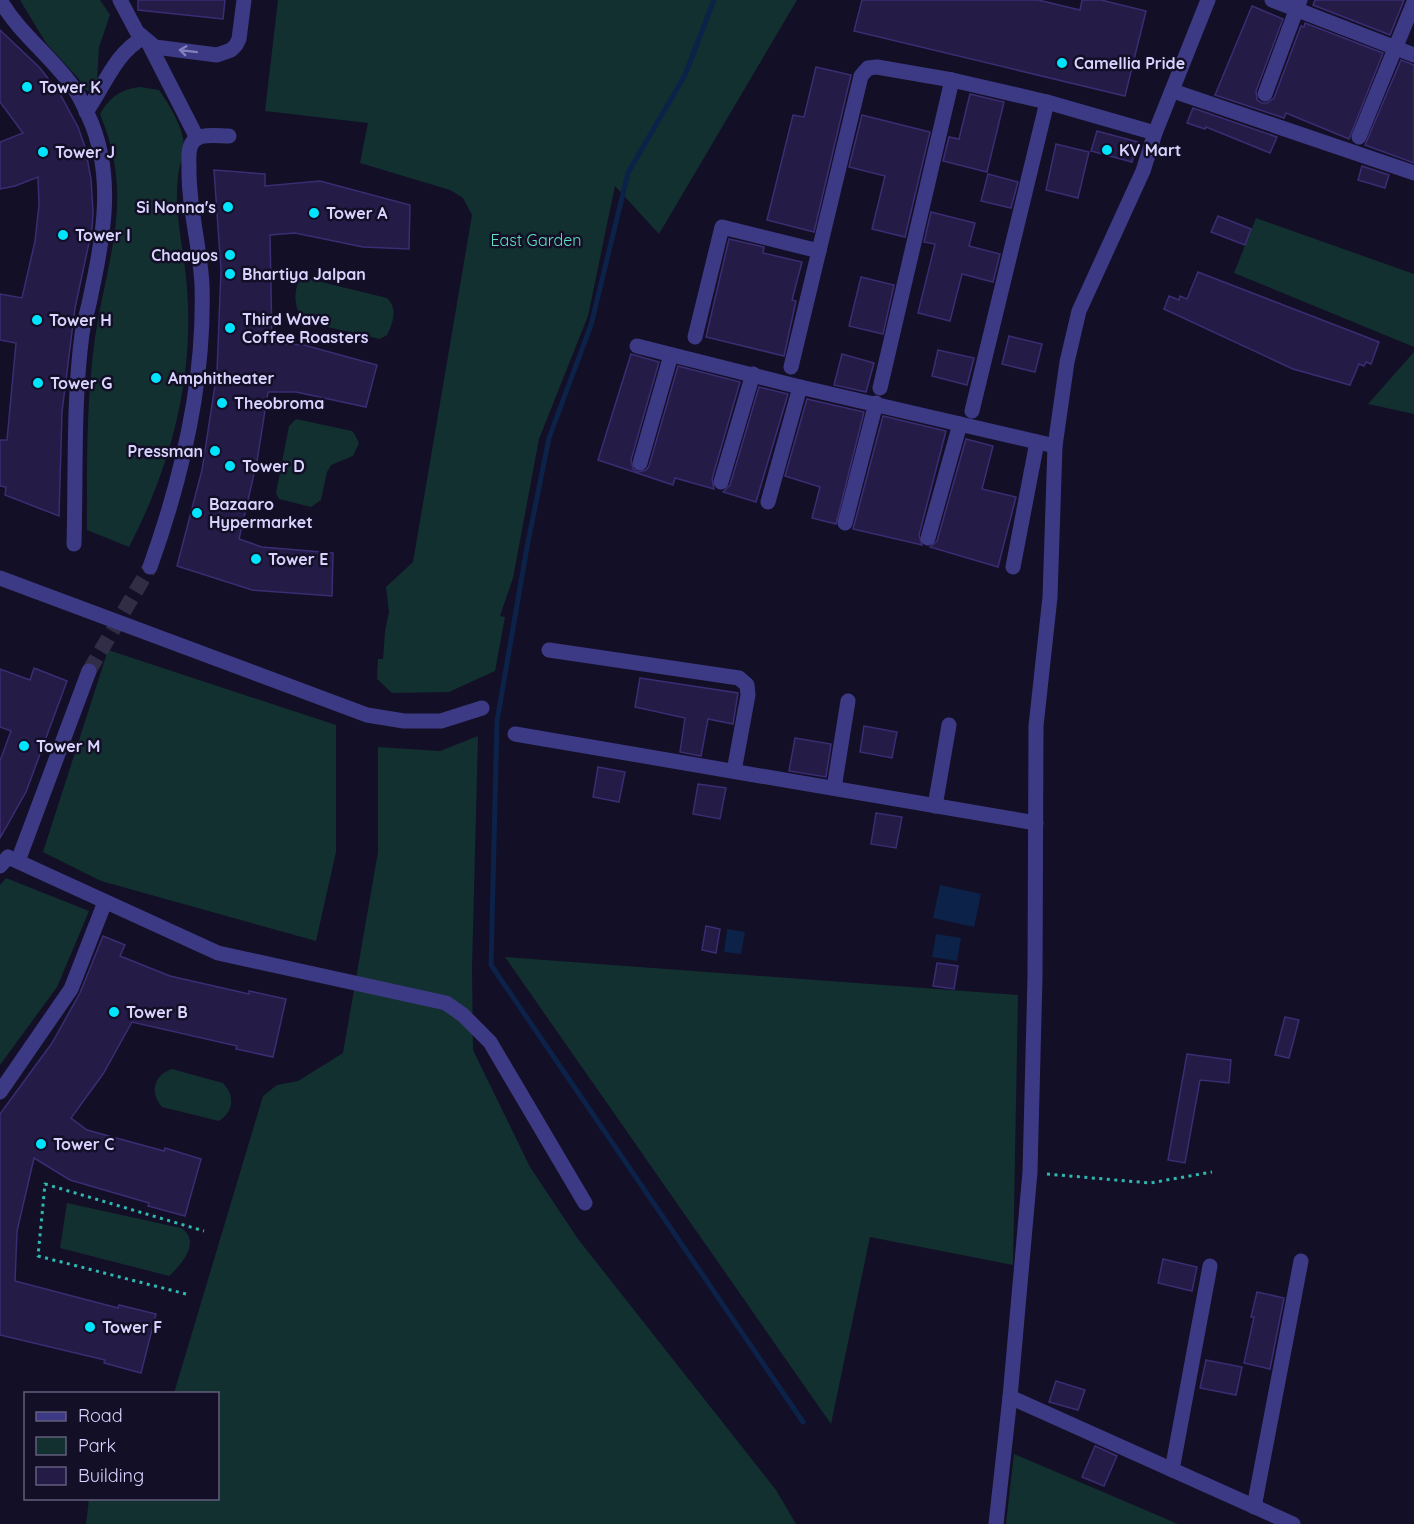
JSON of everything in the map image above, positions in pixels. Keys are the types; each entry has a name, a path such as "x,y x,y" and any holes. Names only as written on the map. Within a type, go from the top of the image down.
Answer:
{"street":[{"path":"0,0 9,16 73,87 100,146 105,176 105,219 82,333 76,423 74,544"},
{"path":"120,0 137,32 155,48 217,55 231,50 239,39 244,0"},
{"path":"996,1524 1010,1398 1030,1172 1035,977 1036,726 1050,597 1054,446 1067,362 1078,311 1143,171 1155,133 1208,0"},
{"path":"1272,0 1298,5 1414,55"},
{"path":"1359,137 1414,2"},
{"path":"1265,94 1298,5"},
{"path":"86,112 117,62 134,43 146,41"},
{"path":"146,41 197,138"},
{"path":"791,367 861,76 868,68 876,67 952,81 1047,102 1155,133"},
{"path":"845,524 878,396 952,81"},
{"path":"1173,91 1414,173"},
{"path":"972,411 1047,102"},
{"path":"150,567 177,485 193,406 198,366 202,284 189,178 189,148 197,138 202,136 229,136"},
{"path":"695,338 722,227 819,251"},
{"path":"637,346 800,387 878,396 960,424 1054,446"},
{"path":"640,463 671,355"},
{"path":"721,482 753,374"},
{"path":"768,502 800,387"},
{"path":"928,538 960,424"},
{"path":"1013,567 1037,442"},
{"path":"0,578 367,715 404,721 441,721 482,708"},
{"path":"549,650 739,678 747,685 748,695 734,771"},
{"path":"18,861 89,672"},
{"path":"834,788 848,701"},
{"path":"934,806 949,725"},
{"path":"515,734 1035,823"},
{"path":"0,866 8,856 218,953 446,1003 463,1015 490,1042 585,1203"},
{"path":"0,1092 71,989 105,902"},
{"path":"1254,1507 1301,1261"},
{"path":"1172,1470 1210,1266"},
{"path":"1010,1398 1293,1524"}],"path":[{"path":"1030,1172 1150,1183 1212,1172"},
{"path":"186,1294 38,1256 45,1184 204,1231"}],"green space":[{"path":"20,0 100,0 110,15 99,47 97,81 90,92 46,43"},
{"name":"East Garden","path":"278,0 797,0 659,234 615,186 588,316 539,439 513,578 500,616 505,617 495,671 449,692 392,693 377,679 378,659 383,659 389,612 386,587 413,562 472,215 463,198 450,190 360,163 368,123 265,111"},
{"path":"140,87 159,90 176,118 184,141 177,202 186,277 188,322 183,389 168,453 157,485 129,547 87,530 88,434 95,338 112,252 117,200 116,173 100,114 117,95"},
{"path":"1256,218 1414,274 1414,347 1234,273"},
{"path":"301,277 387,298 392,306 393,321 387,335 380,339 306,322 299,313 295,295"},
{"path":"1414,352 1414,414 1368,404"},
{"path":"296,419 352,431 359,443 353,456 331,465 327,472 321,500 311,507 279,499 276,493 289,426"},
{"path":"108,650 336,725 336,852 316,941 101,881 43,852"},
{"path":"478,736 472,968 473,1050 530,1167 578,1239 776,1490 796,1524 86,1524 89,1500 219,1500 219,1392 174,1392 263,1096 277,1085 298,1081 343,1053 378,852 378,747 440,751"},
{"path":"6,878 89,911 57,987 0,1065 0,885"},
{"path":"505,957 1018,995 1013,1265 870,1237 831,1424"},
{"path":"172,1069 223,1083 231,1098 228,1113 219,1121 162,1107 156,1096 155,1085 161,1075"},
{"path":"67,1203 181,1228 190,1239 190,1246 184,1259 169,1276 60,1248"},
{"path":"1014,1454 1178,1524 1006,1524"}],"water":[{"path":"940,885 981,894 974,927 933,918"},
{"path":"727,929 745,932 741,954 724,952"},
{"path":"936,934 961,938 957,961 932,957"}],"building":[{"path":"138,0 225,0 223,19 138,10"},
{"name":"Camellia Pride","path":"862,0 1038,0 1080,10 1082,0 1101,0 1146,11 1125,96 854,31"},
{"path":"1315,0 1404,0 1390,35 1313,5"},
{"path":"1252,6 1283,19 1256,91 1257,100 1262,103 1267,103 1274,98 1301,26 1304,27 1305,23 1383,53 1349,139 1286,113 1284,118 1215,95"},
{"path":"0,30 40,68 60,94 78,127 85,147 91,179 92,229 75,308 62,412 59,516 5,495 6,487 0,486 0,440 7,440 16,343 0,340 0,294 22,298 35,241 39,205 38,177 0,189 0,142 23,133 0,102"},
{"path":"1401,60 1414,65 1414,163 1365,145"},
{"path":"816,67 851,75 814,232 767,220 793,115 804,117"},
{"path":"970,94 1004,102 987,172 943,161 949,137 959,139"},
{"path":"1193,108 1277,137 1270,153 1206,127 1205,129 1187,123"},
{"path":"862,115 930,132 905,237 872,229 885,176 849,167"},
{"path":"1097,131 1138,142 1132,162 1091,151"},
{"path":"1056,144 1089,152 1078,198 1046,190"},
{"path":"1362,166 1389,175 1385,188 1358,180"},
{"path":"214,170 265,174 265,186 320,181 410,205 409,249 363,247 295,233 270,235 272,343 304,345 377,365 366,407 296,392 268,392 257,461 239,539 262,547 333,553 332,596 252,590 177,566 202,470 217,372 221,270"},
{"path":"988,174 1018,182 1011,208 981,201"},
{"path":"931,212 975,223 969,246 1000,254 993,282 962,274 950,321 918,313 935,244 924,242"},
{"path":"1218,216 1251,229 1245,245 1211,232"},
{"path":"729,239 764,247 763,253 802,262 792,300 796,301 784,356 706,337"},
{"path":"1198,272 1379,342 1371,364 1366,362 1364,366 1359,364 1350,385 1293,369 1164,309 1169,296 1179,300 1180,296 1187,299"},
{"path":"861,277 894,285 883,334 849,326"},
{"path":"1009,336 1042,344 1035,372 1002,364"},
{"path":"938,350 974,358 967,385 932,376"},
{"path":"631,354 659,362 631,460 633,469 638,472 646,470 649,466 678,366 740,382 712,479 714,489 675,478 673,485 598,460"},
{"path":"842,354 874,363 866,392 834,385"},
{"path":"759,387 788,394 756,502 723,492 730,485"},
{"path":"807,399 864,412 836,524 812,518 820,487 785,476"},
{"path":"883,416 946,431 919,535 922,545 853,529"},
{"path":"966,439 993,446 982,489 1016,497 998,567 930,547 937,541"},
{"name":"Tower M","path":"34,668 67,681 26,792 0,838 0,761 11,731 0,727 0,669 30,680"},
{"path":"640,678 738,693 733,724 708,719 701,756 680,752 685,718 635,707"},
{"path":"864,726 897,732 892,758 860,752"},
{"path":"795,738 831,744 826,777 789,771"},
{"path":"598,767 625,772 619,802 593,797"},
{"path":"698,784 726,788 720,819 693,814"},
{"path":"876,813 902,817 896,848 871,844"},
{"path":"706,926 720,929 716,953 702,950"},
{"path":"103,936 125,945 120,956 170,976 249,994 249,991 286,999 273,1057 236,1049 237,1046 132,1022 103,1074 71,1118 87,1130 201,1159 185,1216 70,1180 34,1158 17,1231 15,1281 118,1308 119,1305 156,1314 141,1373 104,1363 105,1360 0,1335 0,1114 52,1043 80,993"},
{"path":"937,963 958,966 954,989 933,986"},
{"path":"1285,1017 1299,1020 1289,1058 1275,1055"},
{"path":"1187,1054 1231,1060 1229,1083 1200,1080 1185,1163 1168,1160"},
{"path":"1163,1259 1197,1267 1192,1291 1158,1283"},
{"path":"1257,1292 1284,1298 1270,1369 1244,1363"},
{"path":"1206,1360 1242,1367 1236,1395 1200,1388"},
{"path":"1056,1381 1085,1390 1078,1410 1049,1402"},
{"path":"1095,1446 1117,1456 1104,1486 1082,1477"}],"waterway":[{"path":"714,0 685,75 628,173 591,325 549,438 527,547 497,721 491,965 803,1422"}],"tunnel":[{"path":"89,671 150,567"}],"place":[{"name":"Camellia Pride","path":"1062,63"},
{"name":"Tower K","path":"27,87"},
{"name":"KV Mart","path":"1107,150"},
{"name":"Tower J","path":"43,152"},
{"name":"Si Nonna's","path":"228,207"},
{"name":"Tower A","path":"314,213"},
{"name":"Tower I","path":"63,235"},
{"name":"Chaayos","path":"230,255"},
{"name":"Bhartiya Jalpan","path":"230,274"},
{"name":"Tower H","path":"37,320"},
{"name":"Third Wave Coffee Roasters","path":"230,328"},
{"name":"Amphitheater","path":"156,378"},
{"name":"Tower G","path":"38,383"},
{"name":"Theobroma","path":"222,403"},
{"name":"Pressman","path":"215,451"},
{"name":"Tower D","path":"230,466"},
{"name":"Bazaaro Hypermarket","path":"197,513"},
{"name":"Tower E","path":"256,559"},
{"name":"Tower M","path":"24,746"},
{"name":"Tower B","path":"114,1012"},
{"name":"Tower C","path":"41,1144"},
{"name":"Tower F","path":"90,1327"}]}
